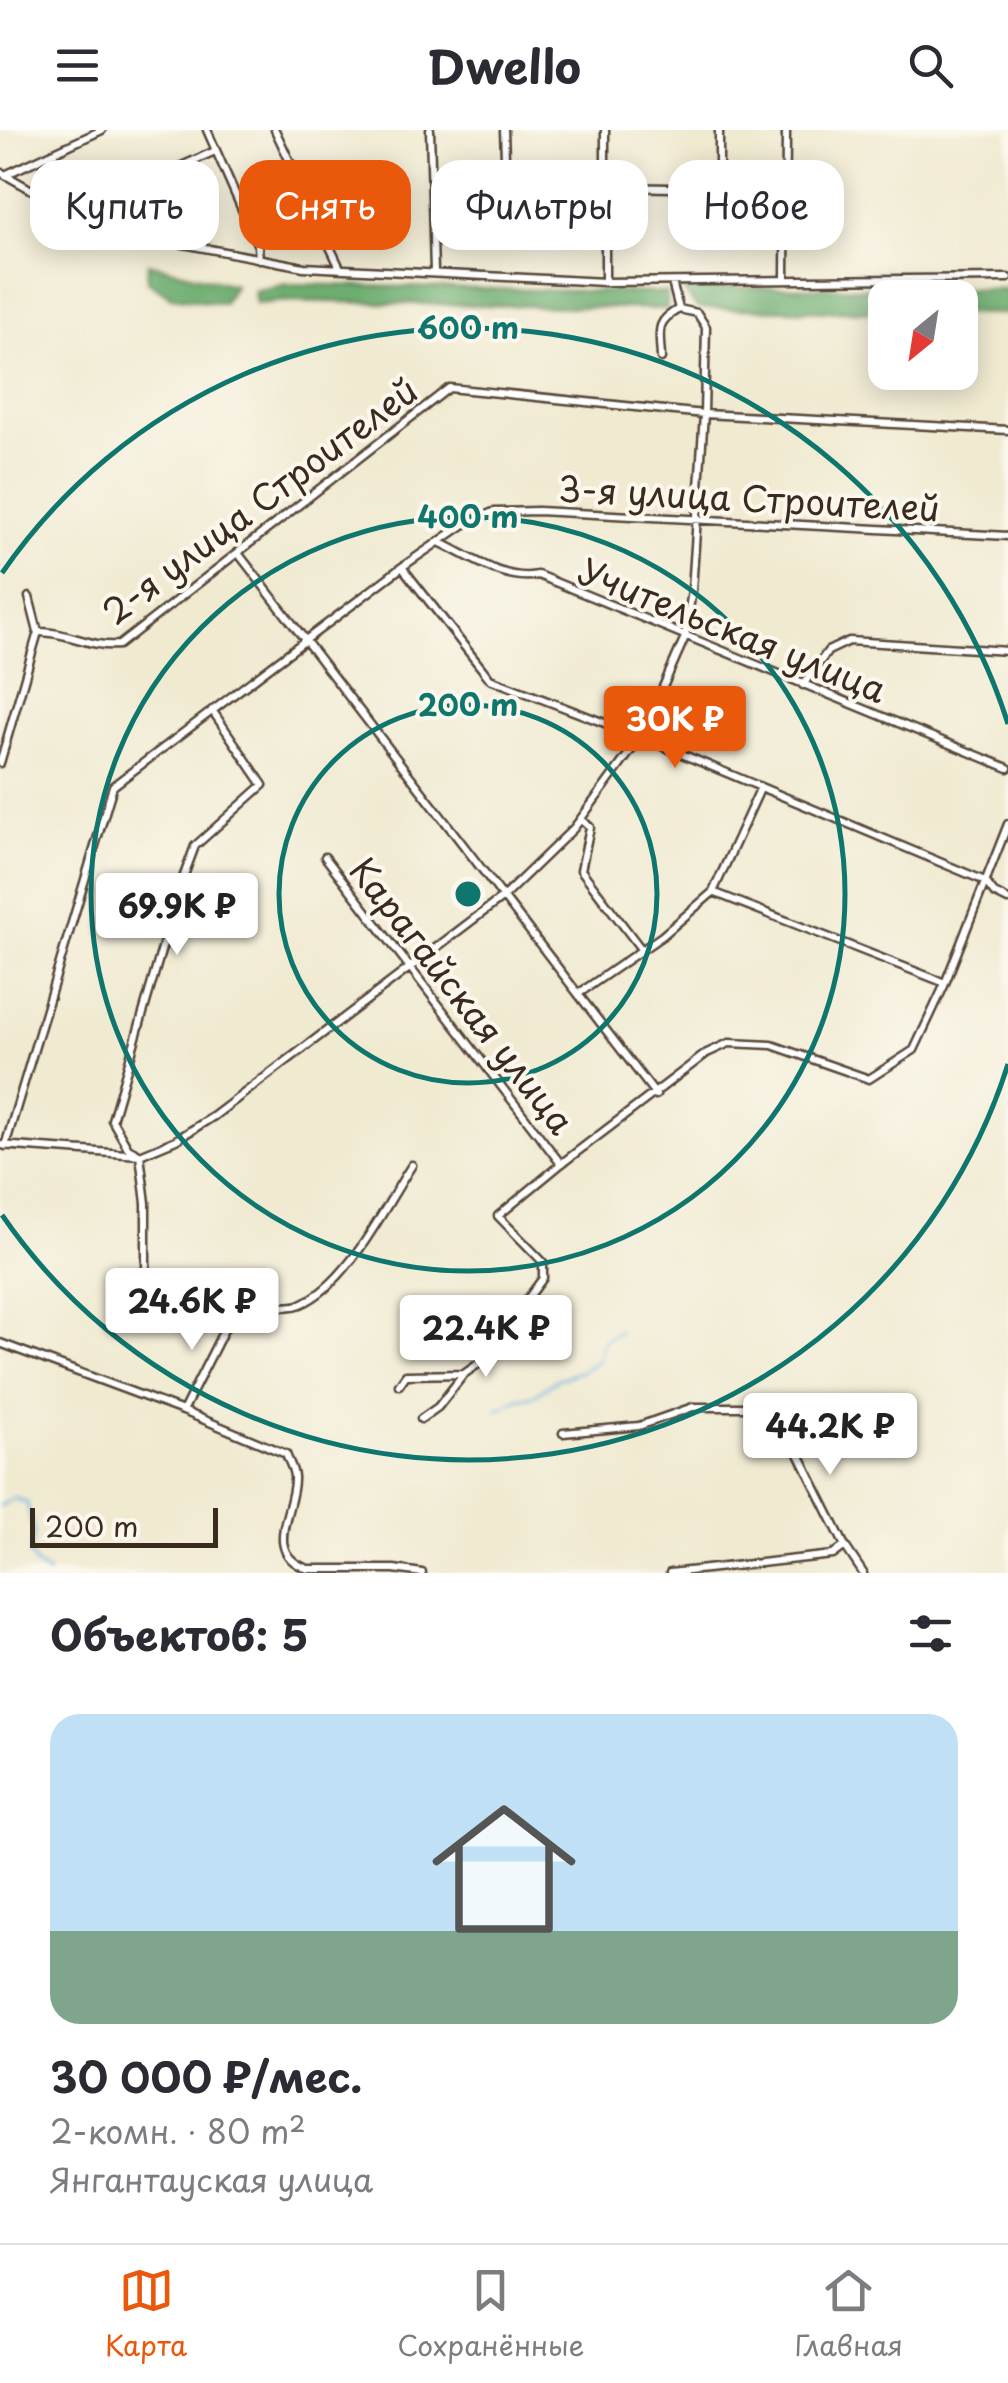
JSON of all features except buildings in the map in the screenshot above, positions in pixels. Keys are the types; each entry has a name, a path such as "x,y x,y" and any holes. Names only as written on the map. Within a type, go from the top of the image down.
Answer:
{"street":[{"path":"3,173 102,130"},
{"path":"207,130 258,246 259,259"},
{"path":"276,130 340,268"},
{"path":"430,130 431,160"},
{"path":"504,130 505,160"},
{"path":"604,160 605,130"},
{"path":"718,130 719,160"},
{"path":"785,160 786,130"},
{"path":"193,160 215,150"},
{"path":"3,173 30,189"},
{"path":"209,250 304,267 605,282 1008,278"},
{"path":"434,250 434,272"},
{"path":"605,250 605,282"},
{"path":"784,250 784,279"},
{"path":"672,282 679,309"},
{"path":"3,1145 140,1155 176,1140 214,1116 503,897 581,819 641,737 685,637 704,414 706,328 697,313 679,309 664,316 660,326 661,358"},
{"name":"2-я улица Строителей","path":"38,632 103,647 119,645 449,388 704,414"},
{"path":"704,414 1008,430"},
{"name":"3-я улица Строителей","path":"3,1145 112,786 402,567 464,526 492,512 538,511 1008,536"},
{"name":"Учительская улица","path":"440,542 508,574 523,578 538,575 1008,768"},
{"path":"238,552 656,1095"},
{"path":"402,567 490,679 641,737 985,881 994,893 1008,900"},
{"path":"0,764 38,632 29,598"},
{"path":"803,685 828,651 849,641 1008,651"},
{"path":"140,1155 128,1148 112,1120 180,886 195,846 263,785 212,710"},
{"path":"578,994 713,892 760,787"},
{"path":"581,819 590,827 581,870 640,949"},
{"path":"420,1419 438,1407 464,1374 481,1362 543,1278 542,1262 498,1216 707,1054 729,1043 772,1044 869,1079 914,1050 1008,824"},
{"name":"Карагайская улица","path":"325,857 561,1164"},
{"path":"713,892 945,983"},
{"path":"140,1155 146,1203 146,1275 150,1282 223,1303 233,1312"},
{"path":"184,1411 233,1312 250,1304 296,1307 334,1282 412,1166"},
{"path":"0,1343 184,1411 286,1454 294,1477 285,1512 284,1544 296,1565 308,1570 394,1568 422,1573"},
{"path":"399,1385 406,1375 464,1374"},
{"path":"563,1433 640,1426 693,1406 763,1406 781,1418 845,1546 863,1573"},
{"path":"670,1573 833,1555 845,1546"}],"green space":[{"path":"148,263 234,285 223,304 172,297 147,281"},
{"path":"286,284 667,293 667,309 286,301 256,304 254,291"},
{"path":"681,287 868,288 868,312 697,308"},
{"path":"978,289 1008,289 1008,314 978,313"}],"waterway":[{"path":"496,1410 533,1396 558,1379 598,1361 603,1341 620,1331"},
{"path":"0,1506 14,1498 27,1503 34,1533 30,1555 36,1565 49,1573"}]}
